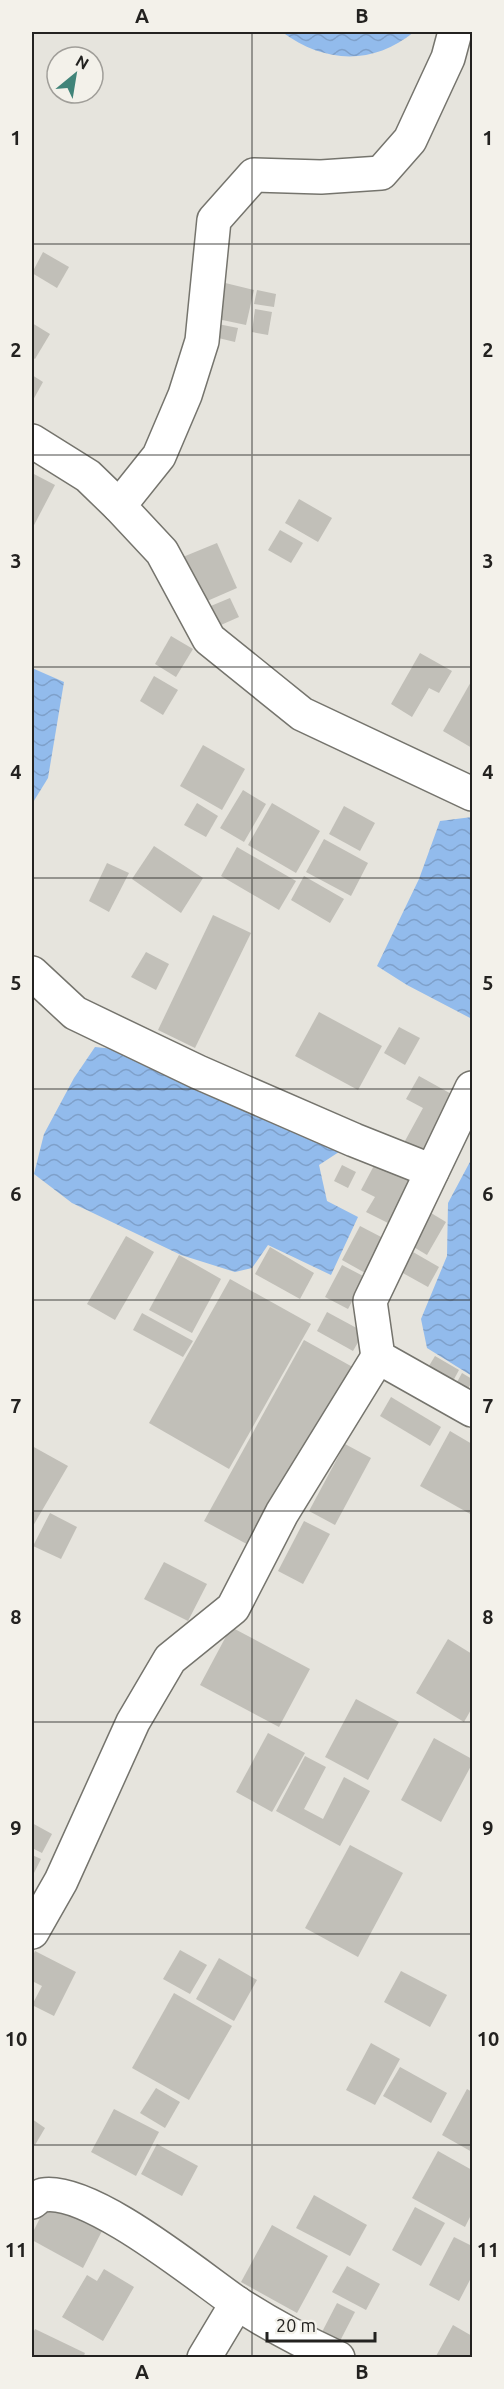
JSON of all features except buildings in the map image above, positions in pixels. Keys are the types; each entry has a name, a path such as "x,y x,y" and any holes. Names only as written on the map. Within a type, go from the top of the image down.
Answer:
{"street":[{"path":"119,506 159,456 185,395 202,341 213,220 254,175 321,177 381,173 410,140 448,58 455,32"},
{"path":"32,441 88,476 119,506 162,552 209,639 302,714 472,794"},
{"path":"32,973 75,1013 198,1072 432,1171"},
{"path":"32,1932 61,1881 133,1722 170,1659 233,1608 282,1513 378,1357 370,1301 472,1088"},
{"path":"378,1357 472,1410"},
{"path":"32,2202 41,2195 57,2196 91,2206 174,2255 237,2303 308,2344 338,2358"},
{"path":"204,2358 237,2303"}],"water":[{"path":"282,32 414,32 382,51 348,56 331,55 314,50"},
{"path":"32,668 64,682 48,778 32,804"},
{"path":"472,817 472,1019 407,985 377,966 419,879 440,821"},
{"path":"95,1047 125,1050 342,1150 319,1165 327,1201 358,1217 331,1275 268,1245 252,1268 235,1272 181,1255 72,1203 34,1174 44,1134 74,1078"},
{"path":"472,1158 472,1376 427,1348 421,1319 447,1256 448,1203"}]}
